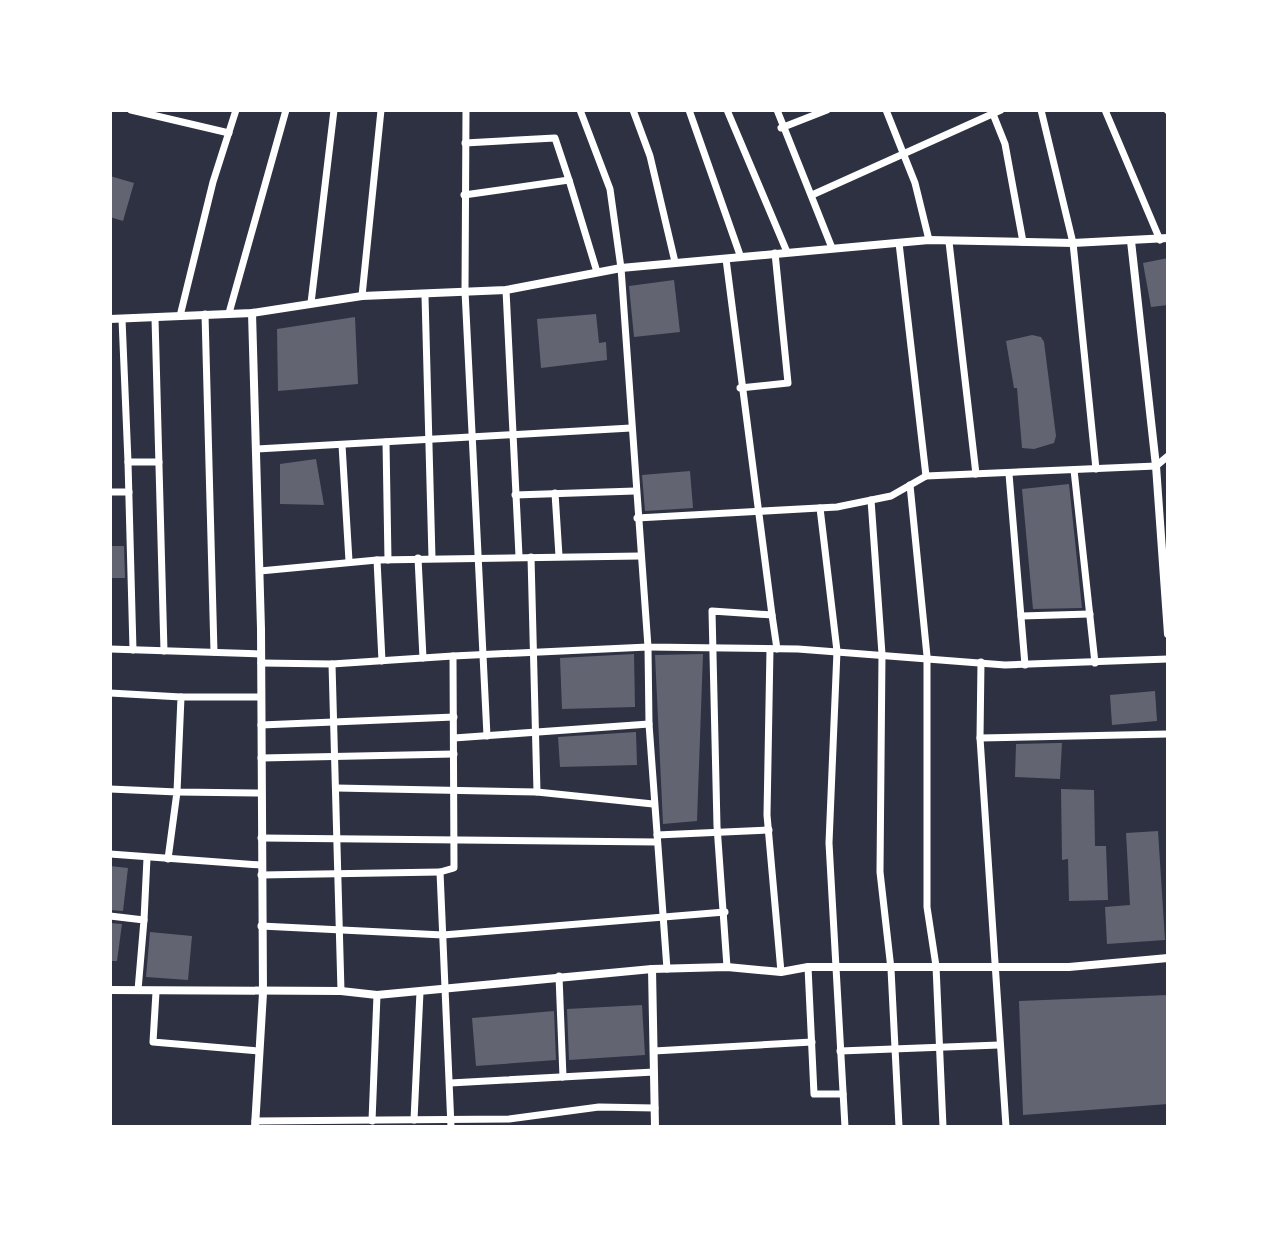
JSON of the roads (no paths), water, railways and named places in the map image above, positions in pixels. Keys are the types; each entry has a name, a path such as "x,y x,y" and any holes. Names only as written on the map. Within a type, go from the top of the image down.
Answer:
{"street":[{"path":"131,110 229,133"},
{"path":"180,316 236,110"},
{"path":"229,313 286,110"},
{"path":"311,303 334,110"},
{"path":"362,296 381,110"},
{"path":"466,110 465,291 487,736"},
{"path":"580,110 610,189 621,268 648,647 653,804 667,969"},
{"path":"633,110 650,156 675,262"},
{"path":"689,110 740,255"},
{"path":"727,110 787,252"},
{"path":"777,110 781,128 832,248"},
{"path":"781,128 827,110"},
{"path":"886,110 915,183 929,240"},
{"path":"812,195 1001,110"},
{"path":"1041,110 1073,243 1096,469"},
{"path":"110,319 252,313 362,296 425,296 506,290 621,268 929,240 1073,243 1164,239 1105,110"},
{"path":"993,114 1005,144 1023,242"},
{"path":"465,143 555,138 597,272"},
{"path":"464,195 569,180"},
{"path":"1131,241 1156,466 1168,634"},
{"path":"949,242 976,474"},
{"path":"899,243 926,476"},
{"path":"740,388 788,383 775,253"},
{"path":"726,259 740,388 772,615 769,830 781,972"},
{"path":"506,290 510,435 519,556"},
{"path":"425,296 432,558"},
{"path":"252,313 260,571 263,993 255,1124 414,1120 451,1124 599,1107 655,1108"},
{"path":"205,314 214,652"},
{"path":"155,318 164,651"},
{"path":"122,319 133,650"},
{"path":"257,449 631,428"},
{"path":"386,442 388,560"},
{"path":"342,445 349,561"},
{"path":"637,518 820,508 891,496 926,476 1156,466 1168,456"},
{"path":"128,462 159,462"},
{"path":"1074,470 1095,663"},
{"path":"1009,474 1025,665"},
{"path":"910,485 927,656 927,907 936,966 943,1127"},
{"path":"515,495 635,491"},
{"path":"110,492 129,492"},
{"path":"555,493 559,556"},
{"path":"871,500 882,654 880,872 891,969 899,1127"},
{"path":"820,508 837,651 829,843 833,969 845,1127"},
{"path":"260,571 349,561 418,558 640,556"},
{"path":"531,557 537,792"},
{"path":"418,558 423,658"},
{"path":"377,560 382,661"},
{"path":"727,967 717,832 712,611 772,615"},
{"path":"1021,616 1090,614"},
{"path":"110,649 214,652 332,664 648,647 837,651 1025,665 1168,659"},
{"path":"261,875 440,872 454,868 453,656"},
{"path":"981,662 980,738 1006,1127"},
{"path":"332,664 341,991"},
{"path":"110,693 261,697"},
{"path":"168,859 177,792 181,697"},
{"path":"261,725 454,717"},
{"path":"454,738 649,724"},
{"path":"980,738 1168,734"},
{"path":"261,758 335,759 454,754"},
{"path":"336,788 537,792 653,804"},
{"path":"110,789 261,793"},
{"path":"261,838 454,842 657,838 769,830"},
{"path":"110,854 261,865"},
{"path":"138,990 147,858"},
{"path":"440,872 451,1124"},
{"path":"261,926 443,935 725,912"},
{"path":"110,916 144,920"},
{"path":"110,990 341,991 377,995 447,991 559,976 652,969 727,967 781,972 808,967 1069,967 1168,958"},
{"path":"808,967 814,1094 843,1094"},
{"path":"652,969 655,1127"},
{"path":"559,976 563,1077"},
{"path":"156,992 153,1042 258,1051"},
{"path":"414,1120 420,992"},
{"path":"372,1121 377,995"},
{"path":"654,1051 812,1042"},
{"path":"840,1051 999,1045"},
{"path":"450,1083 654,1072"}]}
